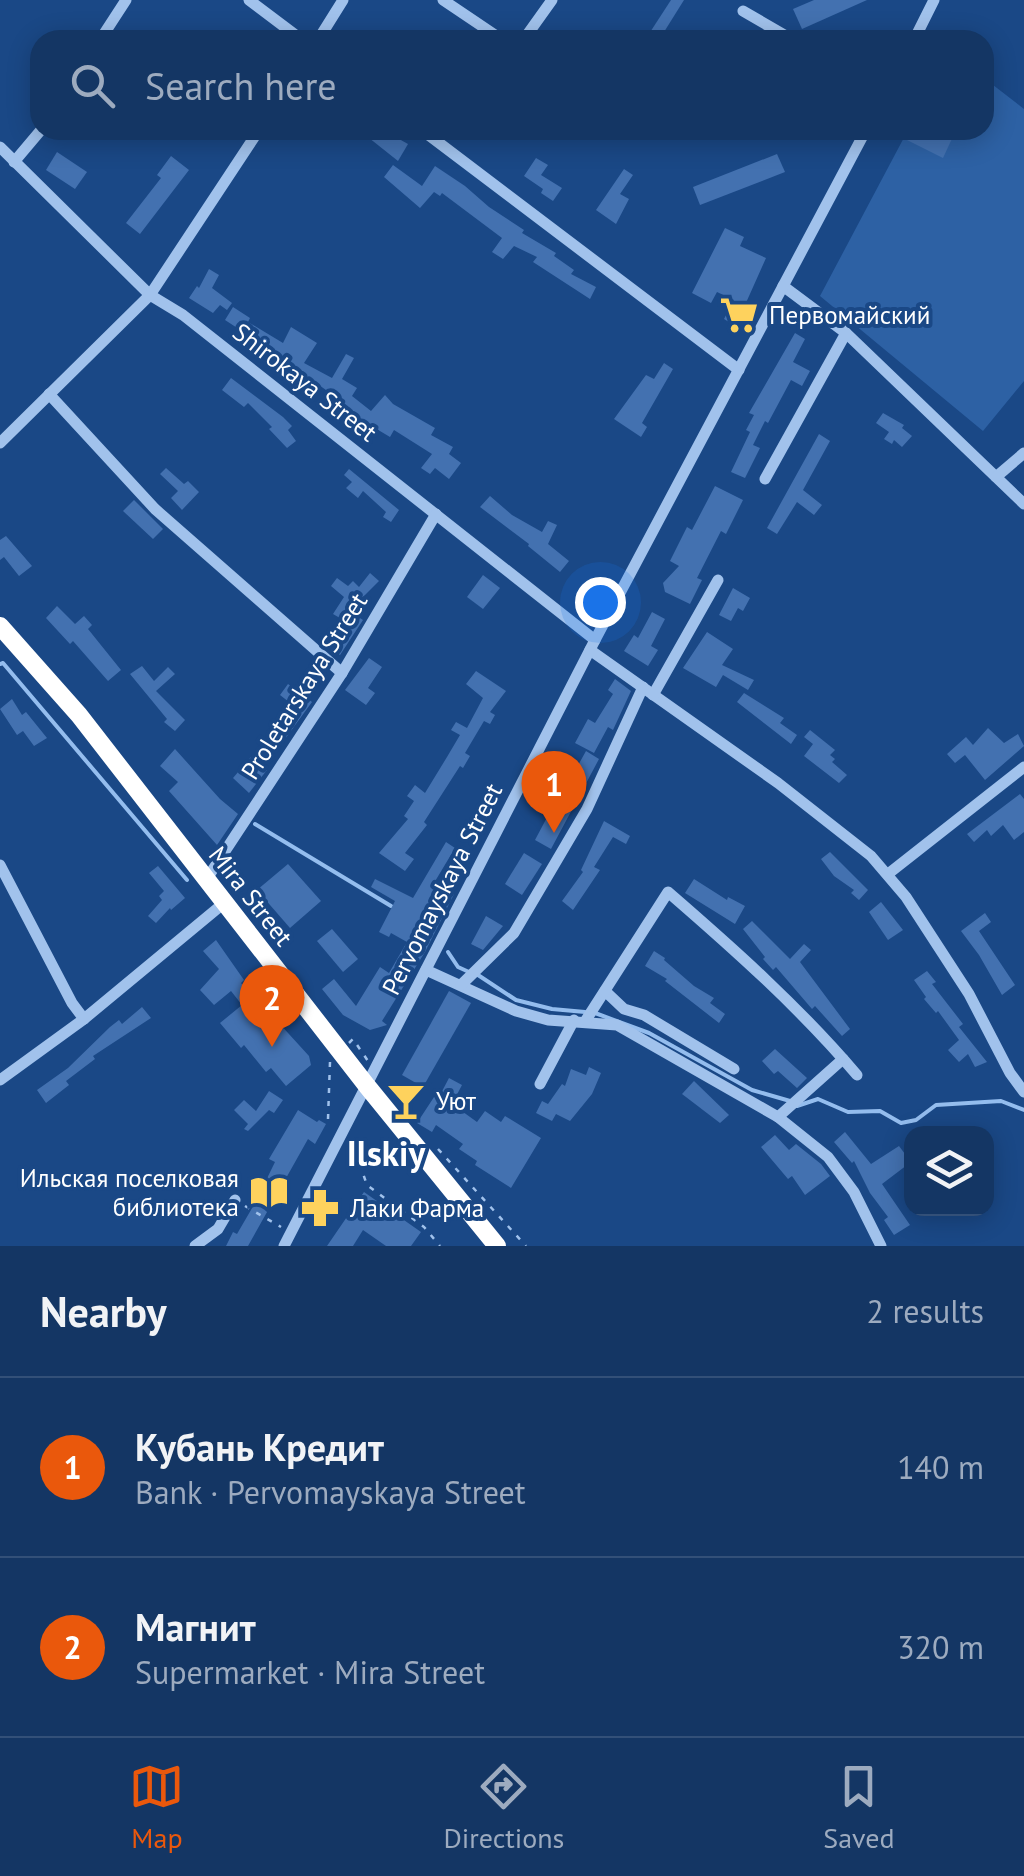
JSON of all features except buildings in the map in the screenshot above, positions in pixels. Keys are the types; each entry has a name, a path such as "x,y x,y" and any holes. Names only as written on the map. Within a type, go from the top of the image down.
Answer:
{"highway":[{"name":"Mira Street","path":"0,626 79,715 497,1246"}],"street":[{"path":"106,30 126,0"},
{"path":"249,0 289,30"},
{"path":"324,30 343,0"},
{"path":"443,0 488,30"},
{"path":"531,30 552,0"},
{"path":"919,30 934,0"},
{"path":"743,11 776,30"},
{"path":"8,163 31,140"},
{"path":"0,443 150,295 251,140"},
{"path":"435,140 739,370"},
{"name":"Pervomayskaya Street","path":"284,1246 592,645 859,140"},
{"name":"Shirokaya Street","path":"0,147 8,163 150,295 182,315 436,514 648,691 778,783 871,856 906,896 969,994 1024,1092"},
{"path":"783,286 846,333 1024,504"},
{"path":"764,479 846,333"},
{"path":"49,394 155,509 342,673"},
{"path":"996,477 1024,453"},
{"name":"Proletarskaya Street","path":"206,880 342,673 436,514"},
{"path":"461,986 514,933 648,691 718,580"},
{"path":"888,874 1024,767"},
{"path":"0,864 84,1020"},
{"path":"540,1084 668,892 747,960 857,1075"},
{"path":"0,1080 84,1020 224,902"},
{"path":"426,970 516,1011 548,1020 617,1025 778,1118 828,1157 854,1192 881,1246"},
{"path":"605,991 624,1008 644,1014 734,1069"},
{"path":"778,1118 843,1059"},
{"path":"195,1246 218,1229 235,1200"}],"path":[{"path":"235,1200 291,1232"}],"shaded area":[{"path":"994,86 1024,109 1024,381 983,431 820,296 903,140 994,140"}],"waterway":[{"path":"0,664 187,880"},
{"path":"255,824 391,906"},
{"path":"448,952 458,967 469,972"},
{"path":"478,975 516,1000 585,1012"},
{"path":"595,1013 649,1033 752,1090 790,1101"},
{"path":"797,1106 818,1099 848,1112 880,1111 901,1123 916,1120 936,1105 1001,1101 1024,1110"}],"place":[{"name":"Первомайский","path":"739,315"},
{"name":"Кубань Кредит","path":"554,833"},
{"name":"Магнит","path":"272,1047"},
{"name":"Уют","path":"406,1101"},
{"name":"Ильская поселковая библиотека","path":"269,1192"},
{"name":"Лаки Фарма","path":"320,1208"}],"district":[{"name":"Ilskiy","path":"386,1154"}]}
